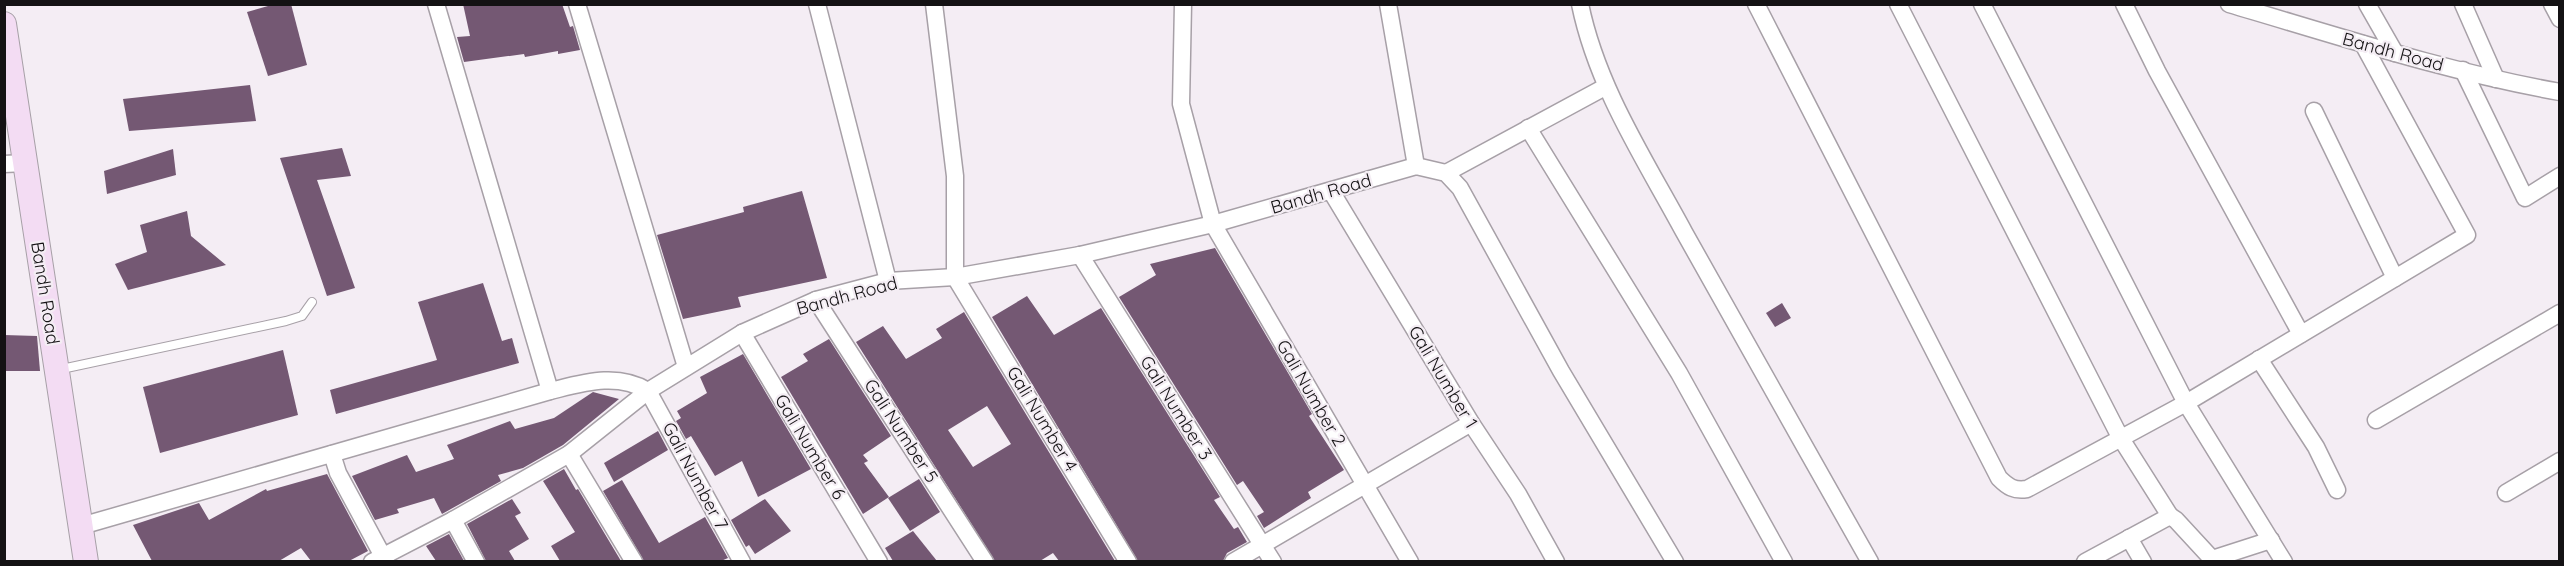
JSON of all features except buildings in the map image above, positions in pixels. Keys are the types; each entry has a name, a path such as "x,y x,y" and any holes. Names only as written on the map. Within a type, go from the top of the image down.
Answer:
{"street":[{"path":"436,4 550,392"},
{"path":"577,4 686,367"},
{"path":"817,4 888,281"},
{"path":"934,4 955,176 955,277"},
{"name":"Gali Number 2","path":"1184,4 1181,104 1213,224 1364,486 1410,561"},
{"path":"1388,4 1416,166 1446,173 1460,188 1561,371 1675,561"},
{"path":"1580,4 1585,27 1605,87 1731,318 1870,561"},
{"path":"1756,4 1999,478 2013,489 2027,489 2186,403 2467,235 2363,44"},
{"path":"1898,4 2120,437 2170,516 2212,559 2271,540"},
{"path":"1982,4 2186,403 2284,561"},
{"path":"2124,4 2157,71 2301,334"},
{"path":"2367,4 2395,52"},
{"path":"2463,4 2496,79"},
{"path":"2552,4 2559,19"},
{"name":"Bandh Road","path":"2232,5 2363,44 2496,79 2559,92"},
{"name":"Bandh Road","path":"4,24 15,164 57,370 86,561"},
{"path":"2463,70 2525,198 2559,176"},
{"path":"1446,173 1605,87"},
{"path":"2314,111 2395,278"},
{"path":"1528,128 1679,373 1784,561"},
{"name":"Bandh Road","path":"380,560 569,454 648,391 741,333 816,300 888,281 955,277 1080,255 1213,224 1416,166"},
{"name":"Gali Number 1","path":"1331,191 1471,423 1518,494 1556,561"},
{"name":"Gali Number 3","path":"1080,255 1273,561"},
{"name":"Gali Number 4","path":"955,277 1128,561"},
{"name":"Gali Number 5","path":"816,300 985,561"},
{"path":"2376,420 2559,313"},
{"name":"Gali Number 6","path":"741,333 879,561"},
{"path":"2259,359 2316,447 2337,489"},
{"path":"81,526 550,392 606,380 621,380 648,391"},
{"name":"Gali Number 7","path":"648,391 742,561"},
{"path":"1233,561 1471,423"},
{"path":"332,454 338,473 380,560"},
{"path":"569,454 634,561"},
{"path":"2506,493 2559,461"},
{"path":"2085,561 2170,516"},
{"path":"453,520 476,561"},
{"path":"2128,538 2143,561"}],"lane":[{"path":"57,370 286,321 302,316 312,302"}]}
